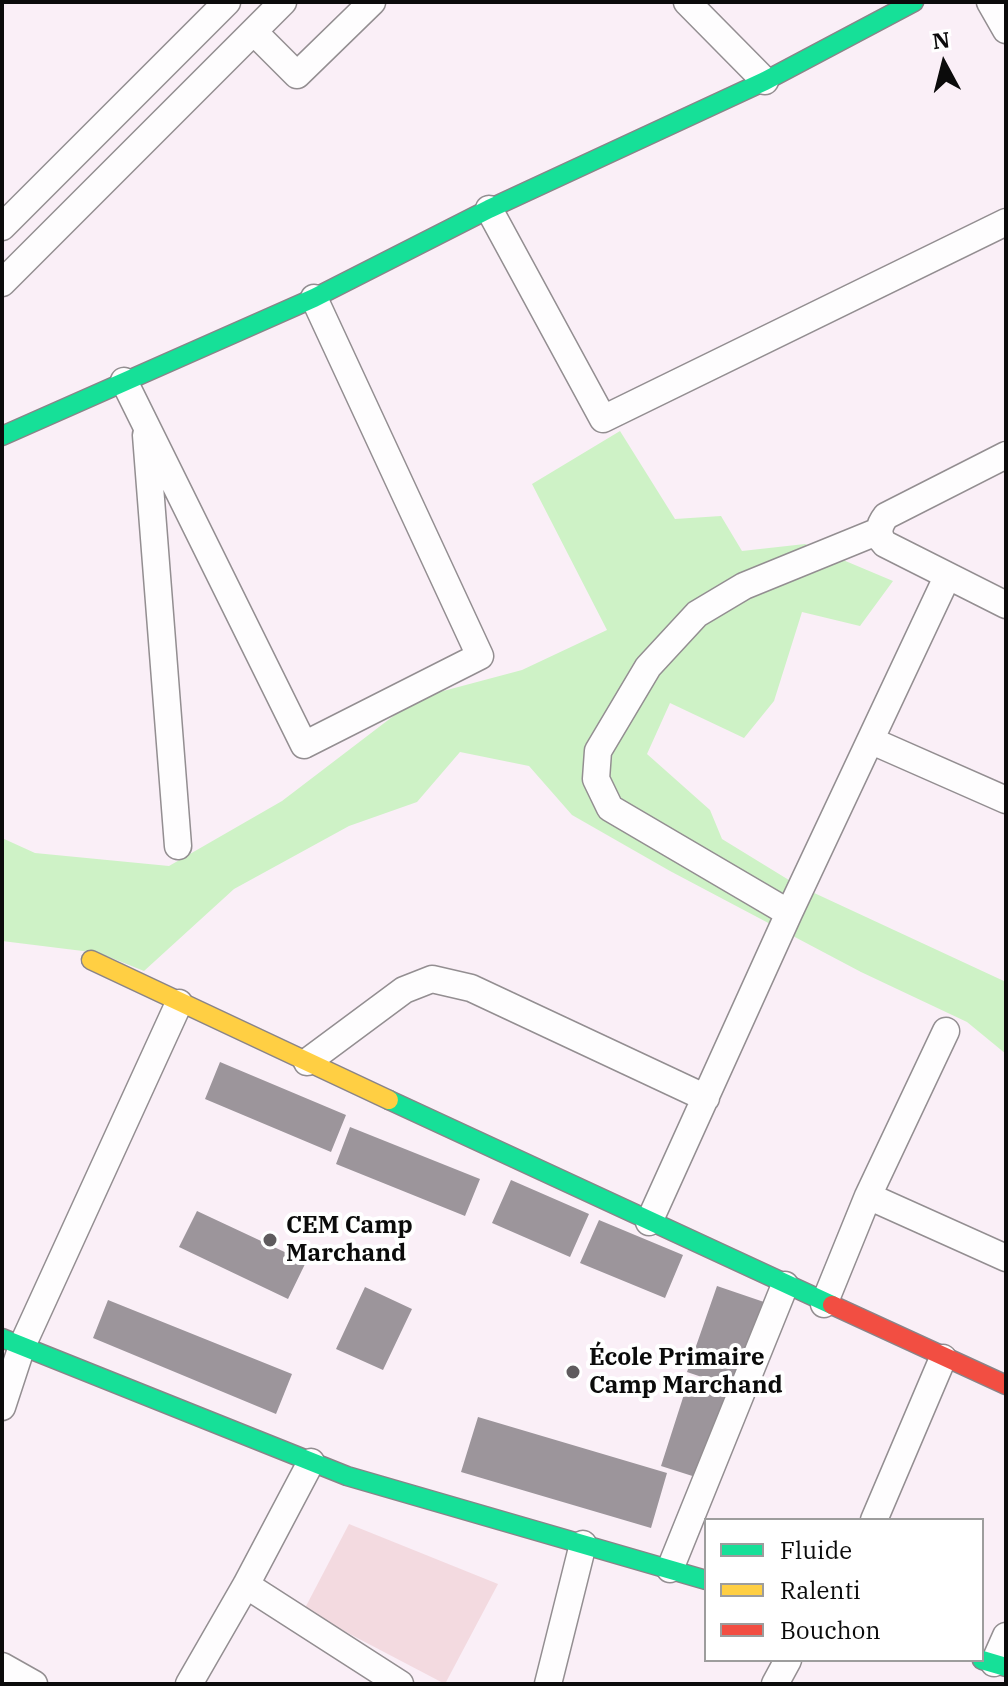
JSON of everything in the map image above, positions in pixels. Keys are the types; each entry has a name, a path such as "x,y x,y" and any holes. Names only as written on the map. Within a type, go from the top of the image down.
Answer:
{"street":[{"path":"2,227 227,2"},
{"path":"2,283 283,2"},
{"path":"254,32 297,75 372,2"},
{"path":"687,2 765,81"},
{"path":"2,436 314,298 489,209 765,81 914,2"},
{"path":"990,2 1006,30"},
{"path":"489,209 603,419 1006,222"},
{"path":"124,381 304,745 480,656 314,298"},
{"path":"145,422 178,846"},
{"path":"1006,455 886,516 879,531 880,540 885,544 1006,605"},
{"path":"789,913 610,808 596,779 598,751 648,667 697,614 744,586 879,531"},
{"path":"649,1222 789,913 947,577"},
{"path":"872,741 1006,800"},
{"path":"91,960 824,1304 1006,1385"},
{"path":"307,1062 404,990 432,979 471,988 706,1098"},
{"path":"2,1407 12,1342 179,1003"},
{"path":"824,1304 868,1196 946,1031"},
{"path":"868,1196 1006,1258"},
{"path":"670,1569 785,1285"},
{"path":"12,1342 347,1476 704,1579"},
{"path":"875,1518 943,1358"},
{"path":"189,1684 311,1462"},
{"path":"548,1684 583,1544"},
{"path":"246,1585 400,1684"},
{"path":"994,1663 1006,1636"},
{"path":"775,1684 787,1662"},
{"path":"2,1666 34,1684"}],"shaded area":[{"path":"620,431 675,519 721,516 742,551 805,544 893,581 860,626 802,612 774,701 744,738 670,703 647,754 710,810 722,839 797,885 1006,982 1006,1054 967,1022 861,972 670,871 572,815 529,766 460,752 417,802 349,826 234,889 144,971 99,953 2,941 2,838 35,853 169,866 282,801 417,698 522,670 607,630 532,484"},
{"path":"349,1524 498,1584 445,1684 304,1610"}],"building":[{"path":"220,1062 346,1115 331,1152 205,1099"},
{"path":"350,1127 480,1179 465,1216 336,1164"},
{"path":"511,1180 589,1214 570,1257 492,1223"},
{"path":"197,1211 306,1262 288,1299 179,1247"},
{"path":"599,1220 683,1255 665,1298 580,1263"},
{"path":"717,1286 764,1302 734,1388 687,1372"},
{"path":"365,1287 412,1309 383,1370 336,1349"},
{"path":"108,1300 292,1374 276,1414 93,1338"},
{"path":"688,1382 733,1396 705,1480 661,1466"},
{"path":"478,1417 667,1473 651,1528 461,1472"}],"traffic: fast":[{"path":"2,436 314,298 489,209 765,81 914,2"},
{"path":"389,1100 832,1305"},
{"path":"2,1338 347,1476 704,1579"},
{"path":"984,1661 1006,1667"}],"traffic: slow":[{"path":"91,960 389,1100"}],"traffic: jam":[{"path":"832,1305 1006,1385"}],"place":[{"name":"CEM Camp Marchand","path":"270,1240"},
{"name":"École Primaire Camp Marchand","path":"573,1372"}]}
